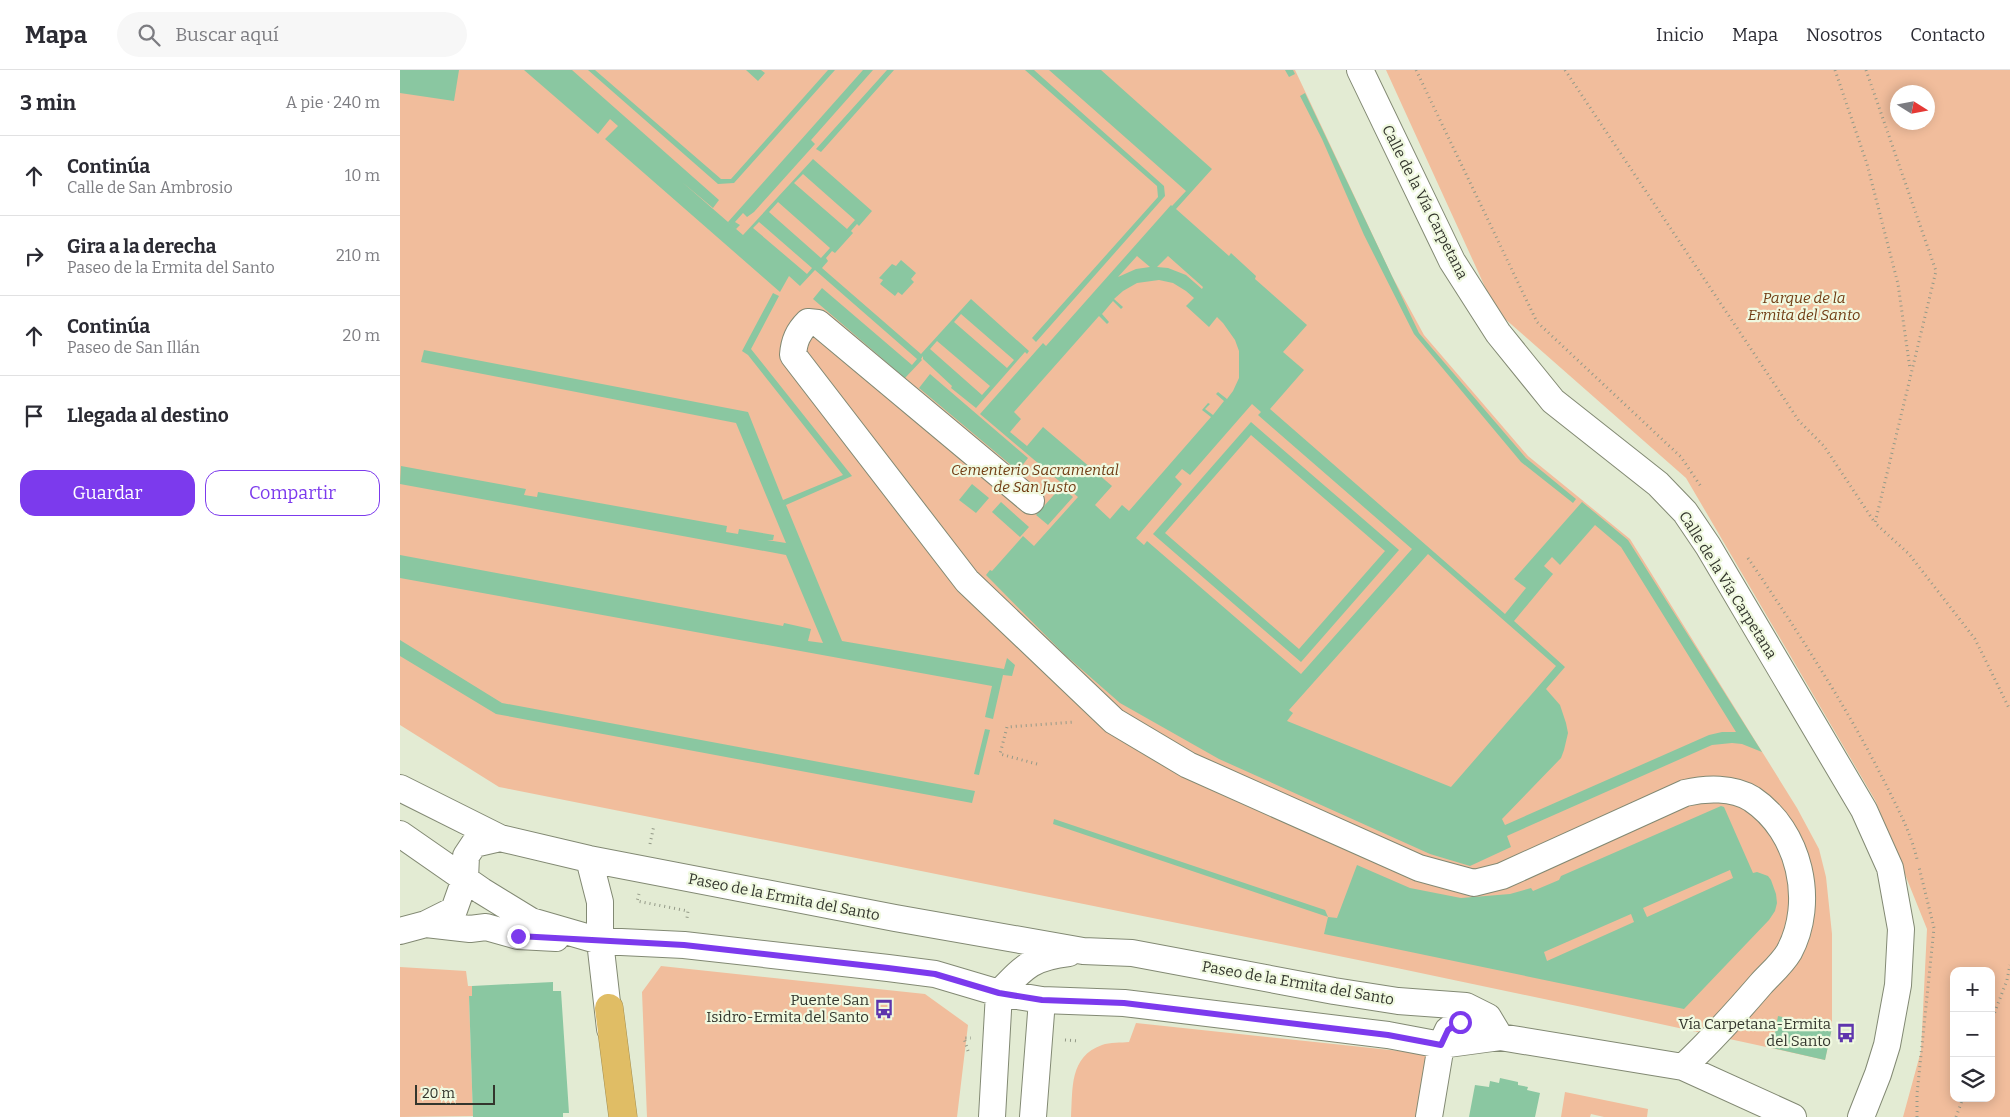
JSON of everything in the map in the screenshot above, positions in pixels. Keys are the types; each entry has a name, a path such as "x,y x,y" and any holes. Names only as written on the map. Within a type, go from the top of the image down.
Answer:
{"highway":[{"path":"608,1008 623,1117"}],"street":[{"name":"Calle de la Vía Carpetana","path":"1360,70 1452,261 1498,333 1553,401 1658,484 1685,512 1713,555 1864,810 1890,868 1901,929 1898,985 1887,1045 1861,1117"},
{"path":"1031,501 818,323 808,322 802,328 794,341 793,355 968,581 1114,721 1188,765 1419,868 1474,883 1502,876 1685,793 1701,789 1715,790 1734,792 1751,799 1773,818 1789,843 1803,887 1799,926 1788,953 1715,1037 1683,1068"},
{"name":"Paseo de la Ermita del Santo","path":"400,788 500,838 589,859 877,915 1082,951 1132,953 1398,1001 1466,1006 1494,1027 1683,1068 1793,1117"},
{"name":"Paseo de la Ermita del Santo","path":"400,834 530,921 600,941 684,945 888,968 935,974 999,993 1042,1000 1124,1003 1388,1035 1441,1045 1494,1027"},
{"name":"Paseo de la Ermita del Santo","path":"466,879 466,856 474,844 500,838"},
{"path":"589,859 600,902 600,941 608,1008 614,1117"},
{"path":"400,931 426,924 454,910 466,879"},
{"path":"426,924 470,929 486,927 518,936 600,941"},
{"name":"Paseo de la Ermita del Santo","path":"980,933 1006,947 1024,967 1042,1000"},
{"name":"Paseo de la Ermita del Santo","path":"999,993 1024,967 1049,955 1082,951"},
{"path":"992,1117 999,993"},
{"path":"1033,1117 1036,1052 1042,1000"},
{"path":"1429,1117 1441,1045"}],"path":[{"path":"1565,70 1800,421 1824,446 1875,523 1909,554 1975,639 2010,710"},
{"path":"1836,70 1867,164 1898,284 1911,373"},
{"path":"1866,70 1936,271 1875,523"},
{"path":"1038,764 1000,754 1007,727 1080,721"},
{"path":"1995,1012 2007,980 2010,964"},
{"path":"761,1022 776,1024"},
{"path":"964,1038 967,1049"},
{"path":"1956,1117 1962,1102"}],"green space":[{"name":"Cementerio Sacramental de San Justo","path":"400,70 1295,70 1392,276 1424,335 1528,456 1630,539 1797,808 1819,849 1826,877 1832,934 1832,1026 1825,1060 1494,988 997,886 499,787 400,725"},
{"name":"Parque de la Ermita del Santo","path":"1386,70 2010,70 2010,1117 1903,1117 1921,1051 1927,929 1875,800 1686,478 1496,311"},
{"path":"661,966 925,994 968,1025 957,1117 647,1117 642,992"},
{"path":"400,967 466,971 468,986 472,986 472,996 469,996 473,1116 400,1117"},
{"path":"1136,1023 1428,1054 1417,1117 1071,1117 1073,1085 1078,1065 1091,1050 1102,1045 1129,1042"},
{"path":"1565,1092 1648,1109 1647,1117 1604,1117 1591,1114 1590,1117 1561,1117"}],"building":[{"path":"400,70 459,70 454,101 400,93"},
{"path":"524,70 572,70 719,200 713,208 682,182 743,235 813,159 872,211 859,226 857,224 851,231 853,233 835,253 832,251 826,258 828,261 822,268 921,354 971,299 1029,351 1027,354 1025,352 976,408 951,388 952,386 923,359 923,356 922,360 905,378 813,299 822,288 912,365 917,359 815,270 800,286 789,276 780,292 605,139 618,126 610,119 598,134","holes":["803,174 855,220 847,229 794,183","778,202 830,248 821,258 769,212","759,222 812,268 807,274 753,228","961,314 1014,360 1007,368 954,322","937,341 990,386 982,395 930,349"]},
{"path":"588,70 595,70 721,179 731,179 828,70 835,70 734,183 718,184"},
{"path":"746,70 761,70 765,73 758,81"},
{"path":"863,70 873,70 811,140 815,144 754,212 747,217 743,213 735,222 740,225 736,229 728,222"},
{"path":"887,70 894,70 821,152 816,149"},
{"path":"1025,70 1034,70 1164,186 1165,196 1036,342 1032,338 1158,197 1157,186"},
{"path":"1049,70 1101,70 1212,169 1176,209 1229,256 1231,253 1256,276 1255,279 1307,325 1283,352 1304,370 1270,409 1505,614 1526,588 1514,579 1582,502 1628,540 1762,752 1742,744 1712,745 1507,836 1511,847 1470,866 1430,854 1219,759 1120,703 1064,654 986,575 990,570 992,571 1023,536 1034,546 1078,497 980,414 1043,343 1046,346 1171,205 1186,191","holes":["1137,256 1150,267 1136,269 1118,277","1168,256 1203,287 1202,289 1186,275 1168,268 1157,267","1159,280 1173,283 1186,291 1194,298 1186,306 1209,327 1217,317 1235,340 1239,351 1239,378 1227,399 1218,392 1216,394 1224,401 1213,415 1205,409 1210,404 1208,403 1202,410 1211,417 1129,511 1122,505 1110,519 1095,505 1112,486 1043,427 1027,446 1010,432 1021,419 1014,412 1099,316 1107,324 1109,322 1102,314 1113,301 1121,309 1123,307 1114,299 1137,283","1252,404 1261,412 1258,415 1412,549 1301,674 1147,541 1144,545 1136,538 1182,484 1175,477 1182,469 1190,475","1595,525 1621,547 1736,732 1722,732 1709,735 1505,825 1502,819 1561,758 1568,733 1560,705 1546,689 1565,667 1514,621 1553,574 1544,566 1552,557 1560,565","1428,554 1556,666 1451,787 1287,721 1293,713 1289,710"]},
{"path":"1285,70 1293,70 1295,74 1289,77"},
{"path":"1305,93 1419,333 1526,458 1576,499 1573,503 1521,462 1414,334 1364,235 1322,139 1300,96"},
{"path":"901,260 916,273 911,279 914,282 902,295 898,292 895,296 880,284 883,280 879,278 892,264 896,266"},
{"path":"773,293 779,296 751,349 852,476 786,505 842,641 1004,669 1007,658 1015,665 1012,676 1003,675 993,719 985,717 992,686 400,578 400,555 783,626 784,623 811,629 808,641 823,643 786,555 400,484 401,466 526,489 524,495 537,497 538,492 727,526 726,532 738,534 739,529 774,535 773,540 767,540 786,543 736,423 421,362 424,350 748,412 783,500 843,475 748,355 742,351"},
{"path":"930,374 1028,458 1018,471 919,388"},
{"path":"1251,422 1399,550 1301,662 1153,534","holes":["1251,435 1385,551 1299,649 1165,533"]},
{"path":"972,484 989,498 976,513 959,500"},
{"path":"1061,487 1073,497 1048,525 1036,515"},
{"path":"1001,502 1029,527 1020,537 992,512"},
{"path":"400,640 502,703 975,791 972,803 496,714 400,656"},
{"path":"985,729 990,730 979,775 974,774"},
{"path":"1721,806 1724,807 1753,873 1757,872 1768,876 1771,880 1777,903 1775,911 1769,920 1684,1009 1324,934 1328,917 1337,918 1357,865 1410,888 1461,898 1510,894 1531,888 1533,891 1559,880 1561,876","holes":["1730,870 1733,878 1647,917 1643,908","1631,914 1634,922 1547,961 1544,952"]},
{"path":"1054,819 1325,910 1328,917 1053,824"},
{"path":"553,982 553,991 561,991 569,1113 563,1113 563,1117 473,1117 469,996 472,996 472,986"},
{"path":"1778,1016 1832,1028 1825,1060 1772,1048"},
{"path":"1500,1078 1518,1082 1518,1085 1528,1087 1527,1090 1540,1093 1535,1117 1469,1117 1475,1085 1489,1087 1490,1081 1499,1083"}],"place":[{"name":"Puente San Isidro-Ermita del Santo","path":"884,1009"},
{"name":"Vía Carpetana-Ermita del Santo","path":"1846,1033"}],"route":[{"path":"518,936 684,945 888,968 935,974 999,993 1042,1000 1124,1003 1388,1035 1441,1045 1448,1030 1460,1022"}]}
